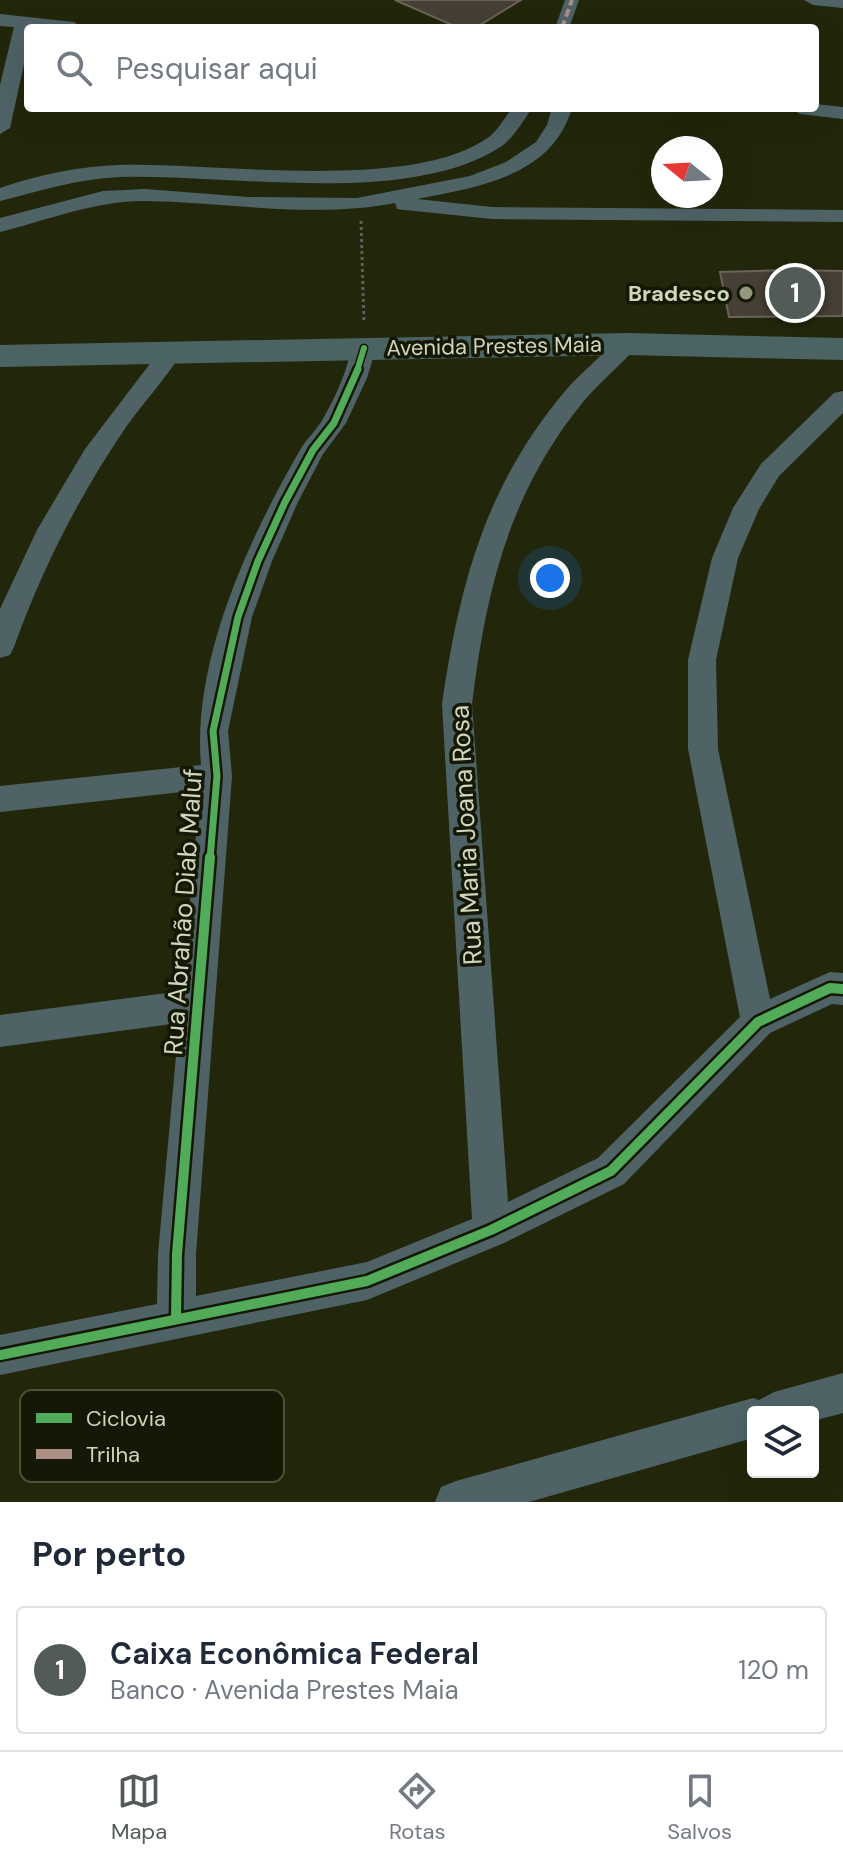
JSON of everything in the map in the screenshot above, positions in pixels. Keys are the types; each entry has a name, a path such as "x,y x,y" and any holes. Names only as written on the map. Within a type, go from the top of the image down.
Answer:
{"main road":[{"name":"Avenida Prestes Maia","path":"0,356 627,344 843,349"}],"street":[{"path":"563,24 572,0"},
{"path":"813,0 843,3"},
{"path":"0,20 41,24"},
{"path":"0,128 24,22"},
{"path":"819,110 843,113"},
{"path":"0,195 62,178 117,171 163,170 248,177 314,178 428,166 488,148 506,135 520,112"},
{"path":"368,203 475,181 513,166 543,146 557,125 561,112"},
{"path":"475,181 472,196 492,213"},
{"path":"0,225 103,197 145,195 248,203 368,203 492,213 843,216"},
{"name":"Rua Maria Joana Rosa","path":"491,1230 457,704 469,618 487,554 510,500 537,449 574,396 627,344"},
{"name":"Rua Abrahão Diab Maluf","path":"176,1319 177,1254 217,776 213,731 238,617 258,561 313,450 334,423 355,378 364,348"},
{"path":"0,647 41,549 71,495 101,444 170,353"},
{"path":"758,1022 703,749 702,660 725,558 746,508 770,470 843,399"},
{"path":"0,799 217,776"},
{"path":"0,1355 367,1281 491,1230 611,1171 758,1022 830,988 843,989"},
{"path":"0,1031 197,1005"},
{"path":"796,1406 843,1393"},
{"path":"456,1502 747,1420"}],"path":[{"path":"364,348 362,223 368,203"}],"building":[{"path":"395,0 521,0 482,24 450,24"},
{"path":"843,271 843,316 729,317 720,272"}],"marked path":[{"path":"563,24 572,0"}],"cycle path":[{"path":"176,1319 177,1254 217,776 213,731 224,673 238,617 258,561 313,450 334,423 355,378 364,348"},
{"path":"0,1355 367,1281 491,1230 611,1171 758,1022 830,988 843,989"}],"place":[{"name":"Bradesco","path":"746,293"},
{"name":"Caixa Econômica Federal","path":"795,293"}]}
